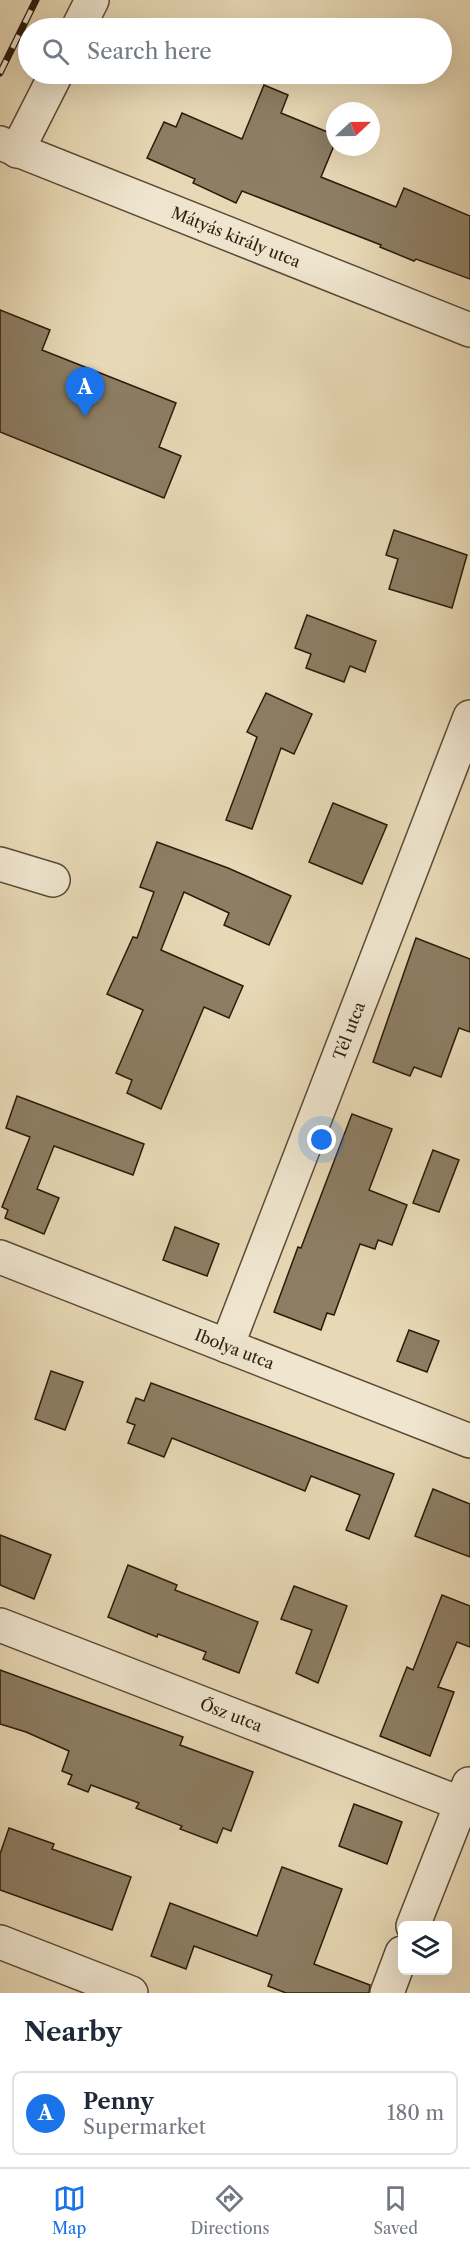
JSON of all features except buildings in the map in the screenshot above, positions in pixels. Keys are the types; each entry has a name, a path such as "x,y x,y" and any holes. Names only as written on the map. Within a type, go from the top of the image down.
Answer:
{"street":[{"path":"83,18 92,0"},
{"path":"9,147 50,84"},
{"name":"Mátyás király utca","path":"9,147 470,330"},
{"name":"Tél utca","path":"227,1346 470,717"},
{"path":"0,864 53,880"},
{"name":"Ibolya utca","path":"0,1257 470,1441"},
{"name":"Ősz utca","path":"0,1625 466,1793"},
{"path":"415,1921 466,1793"},
{"path":"0,1942 131,1993"},
{"path":"387,1993 398,1964"}],"railway":[{"path":"27,18 36,0"},
{"path":"0,73 18,36"}],"place":[{"name":"Penny","path":"85,417"}]}
